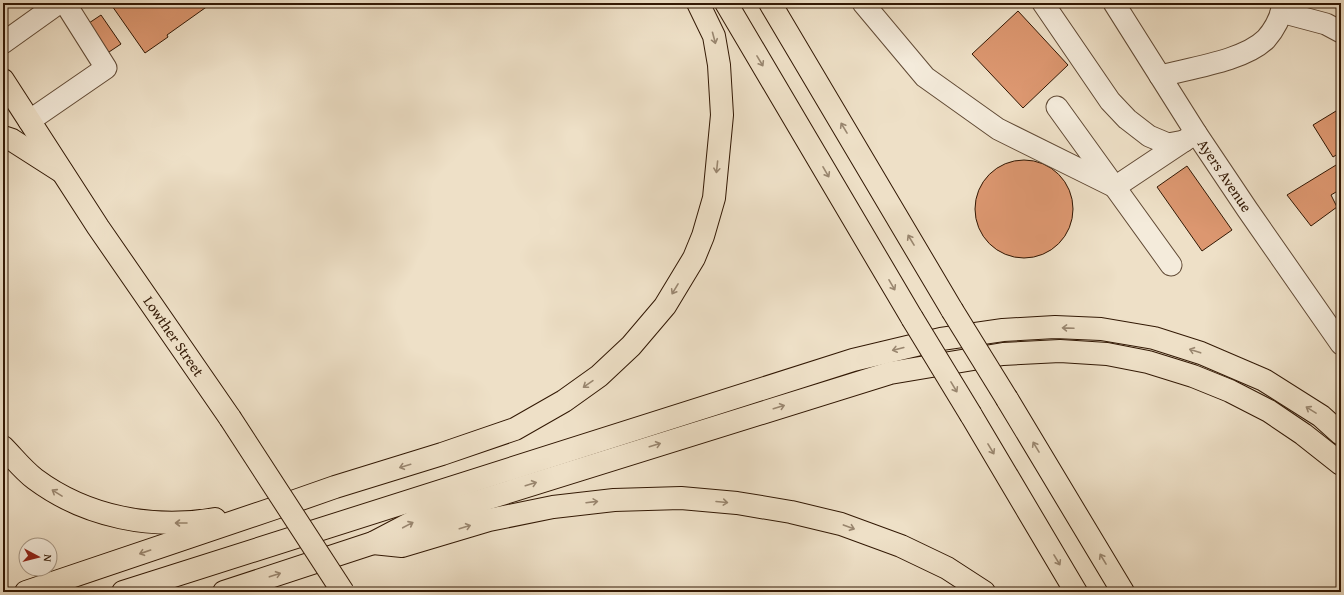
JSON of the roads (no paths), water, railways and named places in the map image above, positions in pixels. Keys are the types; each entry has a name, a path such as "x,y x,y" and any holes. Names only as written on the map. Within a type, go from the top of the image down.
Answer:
{"main road":[{"path":"26,592 335,487 442,454 515,428 564,401 599,376 631,346 665,306 694,258 704,236 714,198 722,115 720,65 714,36 698,3"},
{"path":"726,3 1076,592"},
{"path":"770,3 952,310 1123,592"},
{"name":"Lowther Street","path":"3,80 98,227 230,418 344,592"},
{"path":"3,138 12,140 62,172"},
{"path":"123,592 853,360 941,339 1003,330 1055,327 1101,329 1154,338 1201,353 1264,380 1321,416 1341,434"},
{"path":"224,592 373,543 415,521 890,373 1003,354 1060,351 1107,354 1148,362 1193,376 1230,391 1269,411 1303,434 1341,464"},
{"path":"3,446 34,479 61,496 89,508 121,518 159,523 195,523 275,508"},
{"path":"373,543 402,546 489,520 553,507 614,500 681,498 737,503 791,512 841,524 902,546 947,568 984,592"}],"street":[{"path":"3,43 59,3"},
{"path":"29,121 106,68 65,3"},
{"path":"863,3 925,77 998,128 1115,186"},
{"path":"1043,3 1110,101 1126,120 1149,136 1168,144 1190,137"},
{"name":"Ayers Avenue","path":"1114,3 1160,76 1190,137 1251,216 1341,344"},
{"path":"1160,76 1232,58 1254,49 1267,38 1276,24 1282,8 1326,24 1341,32"},
{"path":"1057,107 1171,265"},
{"path":"1115,186 1190,137"}]}
